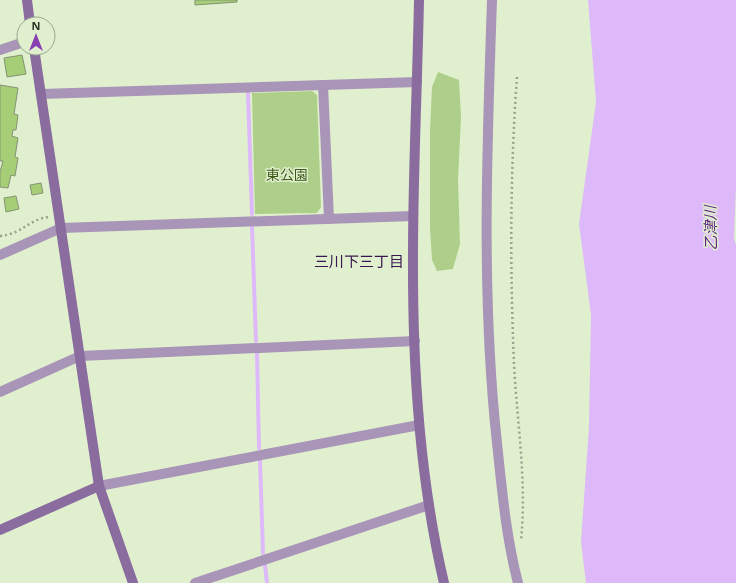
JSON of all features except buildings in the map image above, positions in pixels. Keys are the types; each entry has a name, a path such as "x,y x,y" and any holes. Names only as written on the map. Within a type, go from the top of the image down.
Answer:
{"street":[{"path":"27,0 29,16"},
{"path":"419,0 413,216 415,341 419,425 429,505 444,583"},
{"path":"492,0 486,260 488,330 491,390 500,476 509,547 518,583"},
{"path":"0,50 16,45"},
{"path":"35,56 99,486 133,583"},
{"path":"41,94 417,82"},
{"path":"323,85 329,219"},
{"path":"0,255 61,228 413,216"},
{"path":"0,392 80,356 415,341"},
{"path":"0,530 99,486 419,425"},
{"path":"195,583 429,505"}],"path":[{"path":"517,77 512,233 514,364 524,491 521,543"},
{"path":"0,236 12,235 38,219 48,217"}],"green space":[{"path":"438,72 459,80 461,117 458,180 460,244 453,269 437,271 432,260 430,228 430,131 432,87"},
{"name":"東公園","path":"312,91 317,95 321,207 317,213 255,214 252,93"}],"water":[{"name":"乙津川","path":"588,0 736,0 736,187 734,238 736,245 736,583 586,583 581,542 589,426 591,315 579,224 596,102"}],"waterway":[{"path":"248,93 252,214"},
{"path":"252,226 256,341"},
{"path":"257,354 259,448"},
{"path":"260,460 263,553"},
{"path":"265,565 267,583"}],"district":[{"name":"三川下三丁目","path":"359,261"}]}
